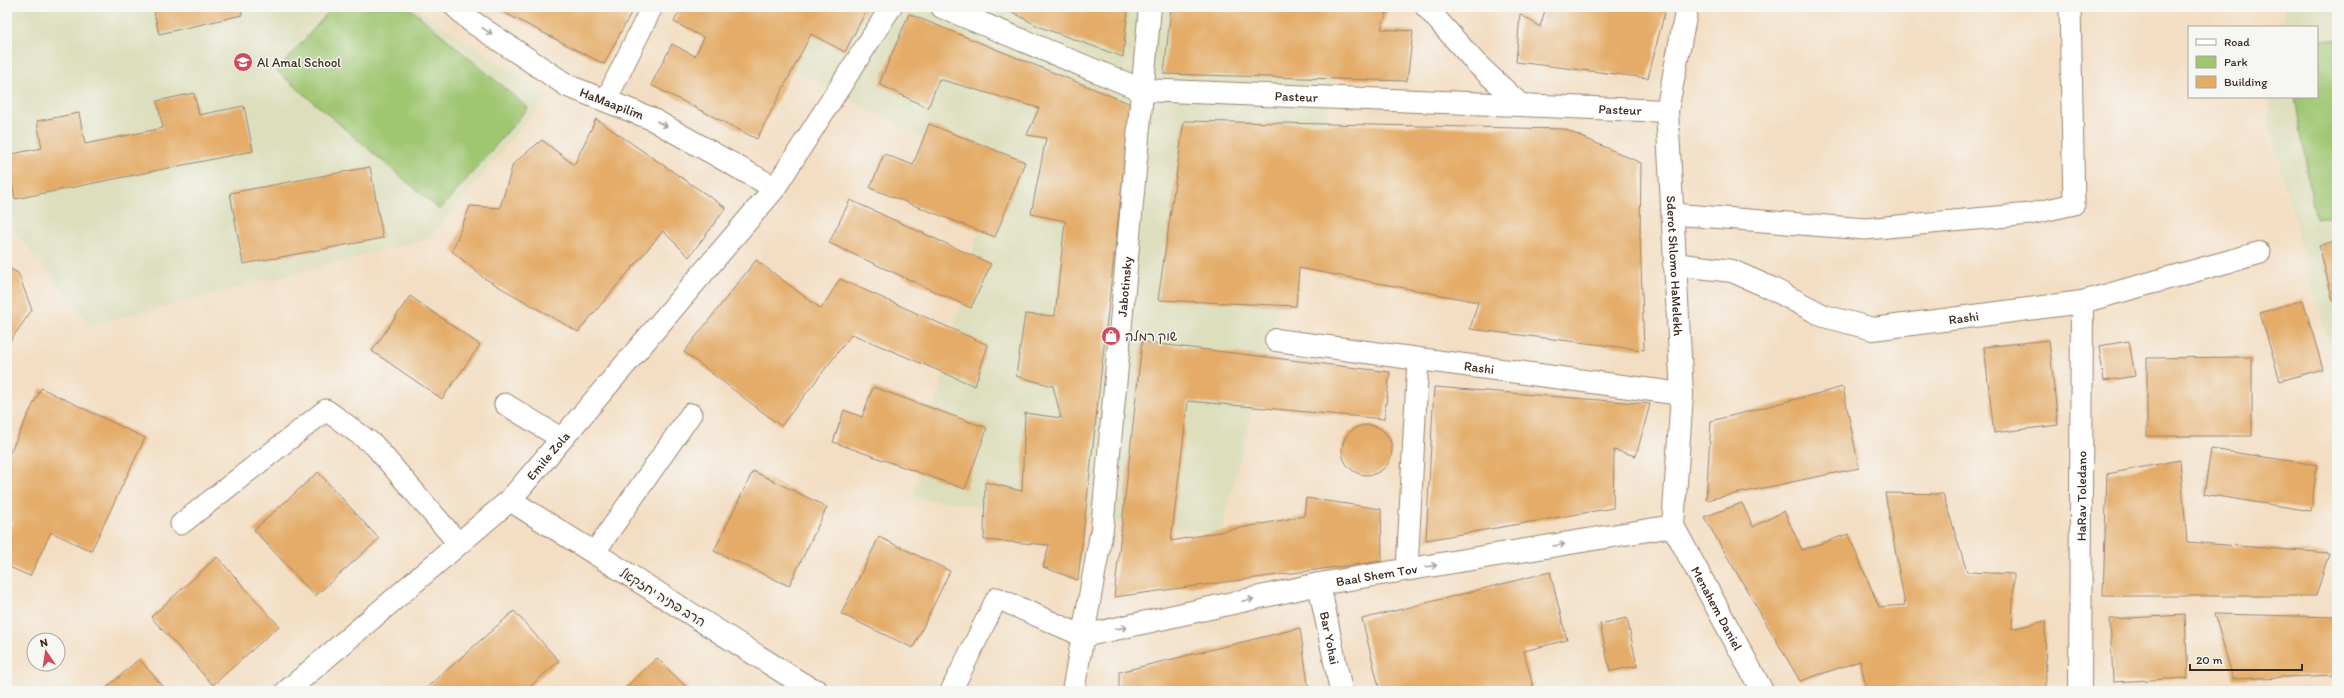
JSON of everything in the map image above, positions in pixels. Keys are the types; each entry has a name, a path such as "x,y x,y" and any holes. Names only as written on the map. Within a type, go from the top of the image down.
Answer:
{"street":[{"name":"HaMaapilim","path":"456,7 471,21 568,86 650,118 775,188"},
{"name":"Pasteur","path":"942,7 1142,90 1667,111"},
{"name":"Jabotinsky","path":"1073,691 1102,529 1150,7"},
{"name":"Sderot Shlomo HaMelekh","path":"1673,526 1682,394 1667,111 1687,7"},
{"name":"Emile Zola","path":"287,691 510,500 775,188"},
{"name":"Rashi","path":"1674,264 1732,271 1770,288 1824,316 1873,329 2082,302 2259,253"},
{"name":"HaRav Toledano","path":"2080,691 2082,302"},
{"name":"Rashi","path":"1276,340 1682,394"},
{"name":"הרב פתיה יחזקאל","path":"510,500 799,682 817,691"},
{"name":"Baal Shem Tov","path":"1083,636 1319,584 1673,526"},
{"name":"Menahem Daniel","path":"1673,526 1762,691"},
{"name":"Bar Yohai","path":"1319,584 1341,691"}],"lane":[{"path":"606,100 652,7"},
{"path":"775,188 891,7"},
{"path":"1426,7 1476,63 1521,105"},
{"path":"1672,214 1865,229 2030,214 2074,204 2070,7"},
{"path":"1407,570 1418,359"},
{"path":"505,404 562,439"},
{"path":"181,524 326,410 374,445 459,544"},
{"path":"594,553 691,414"},
{"path":"951,691 998,598 1083,636"}],"shaded area":[{"path":"7,7 415,7 548,96 429,239 91,325 7,222"},
{"name":"שוק רמלה","path":"764,7 1353,7 1221,534 913,498 992,174 747,46"},
{"path":"2286,7 2337,7 2337,374 2267,121 2271,98 2318,98 2318,26 2282,26"}],"green space":[{"path":"333,7 409,7 528,108 440,210 277,71"},
{"path":"2337,39 2337,215 2315,218 2295,98 2318,98 2318,42"}],"building":[{"path":"153,7 241,7 242,15 159,34"},
{"path":"493,7 634,7 604,64"},
{"path":"682,7 868,7 845,52 811,34 757,139 651,85 672,44 695,56 704,38 674,22"},
{"path":"1003,7 1128,7 1123,57 1040,27"},
{"path":"1171,7 1389,7 1381,29 1413,31 1407,81 1164,74"},
{"path":"1546,7 1666,7 1648,78 1516,62 1520,14 1540,27"},
{"path":"909,14 1131,104 1078,580 1043,567 1049,545 984,540 985,482 1022,491 1025,413 1061,418 1053,386 1016,376 1025,314 1055,316 1065,221 1031,214 1046,138 1027,135 1039,108 939,79 928,108 879,84"},
{"path":"194,93 199,115 244,106 253,151 15,199 7,155 42,148 37,121 79,113 85,144 163,128 157,101"},
{"path":"596,119 726,208 689,257 663,231 578,332 484,278 452,251 470,206 500,208 513,164 542,140 574,165"},
{"path":"1184,121 1564,129 1641,163 1640,236 1644,350 1470,329 1478,302 1299,268 1296,306 1158,300"},
{"path":"929,124 1025,162 995,237 870,188 884,154 913,165"},
{"path":"370,167 383,238 243,264 230,193"},
{"path":"850,200 991,264 971,308 829,243"},
{"path":"2337,241 2337,300 2333,301 2319,245"},
{"path":"756,260 821,309 840,279 988,345 975,386 852,334 781,426 684,352"},
{"path":"7,267 18,273 32,310 8,344"},
{"path":"410,296 480,345 442,399 372,351"},
{"path":"2303,300 2323,369 2280,381 2260,313"},
{"path":"2049,340 2058,425 1994,433 1984,347"},
{"path":"2129,341 2135,376 2104,381 2099,346"},
{"path":"1142,342 1390,372 1384,419 1188,401 1171,541 1304,516 1306,498 1381,509 1382,561 1114,597"},
{"path":"2252,357 2252,436 2147,436 2147,358"},
{"path":"873,387 987,428 965,489 833,442 844,410 862,417"},
{"path":"1434,387 1650,404 1636,456 1614,450 1613,508 1426,540"},
{"path":"1843,387 1859,468 1706,500 1711,421"},
{"path":"41,388 145,438 91,551 51,532 30,576 7,566 7,533 13,520 7,517 7,459"},
{"path":"1362,425 1372,425 1385,432 1392,445 1392,455 1385,468 1372,475 1362,475 1353,471 1346,464 1342,455 1342,445 1346,436 1353,429"},
{"path":"2211,449 2317,465 2311,511 2204,494"},
{"path":"2180,460 2187,542 2329,553 2316,596 2103,596 2107,474"},
{"path":"753,471 827,507 789,586 714,551"},
{"path":"318,472 379,539 315,596 254,530"},
{"path":"1885,493 1943,494 1967,572 2014,574 2012,629 2045,621 2046,690 1867,691 1860,661 1800,681 1704,517 1742,503 1753,527 1784,511 1802,550 1848,534 1879,607 1905,605"},
{"path":"879,537 950,571 913,648 841,614"},
{"path":"217,557 279,626 213,685 151,617"},
{"path":"1550,572 1567,640 1524,651 1534,691 1380,691 1362,619"},
{"path":"514,611 559,661 525,691 423,691"},
{"path":"2215,614 2337,617 2337,675 2233,679"},
{"path":"2185,615 2188,678 2113,682 2110,619"},
{"path":"1627,618 1637,666 1610,671 1600,624"},
{"path":"1300,628 1309,691 1119,691 1119,672"},
{"path":"657,658 690,691 622,691"},
{"path":"139,659 167,691 103,691"}],"place":[{"name":"Al Amal School","path":"243,62"},
{"name":"שוק רמלה","path":"1111,336"}]}
